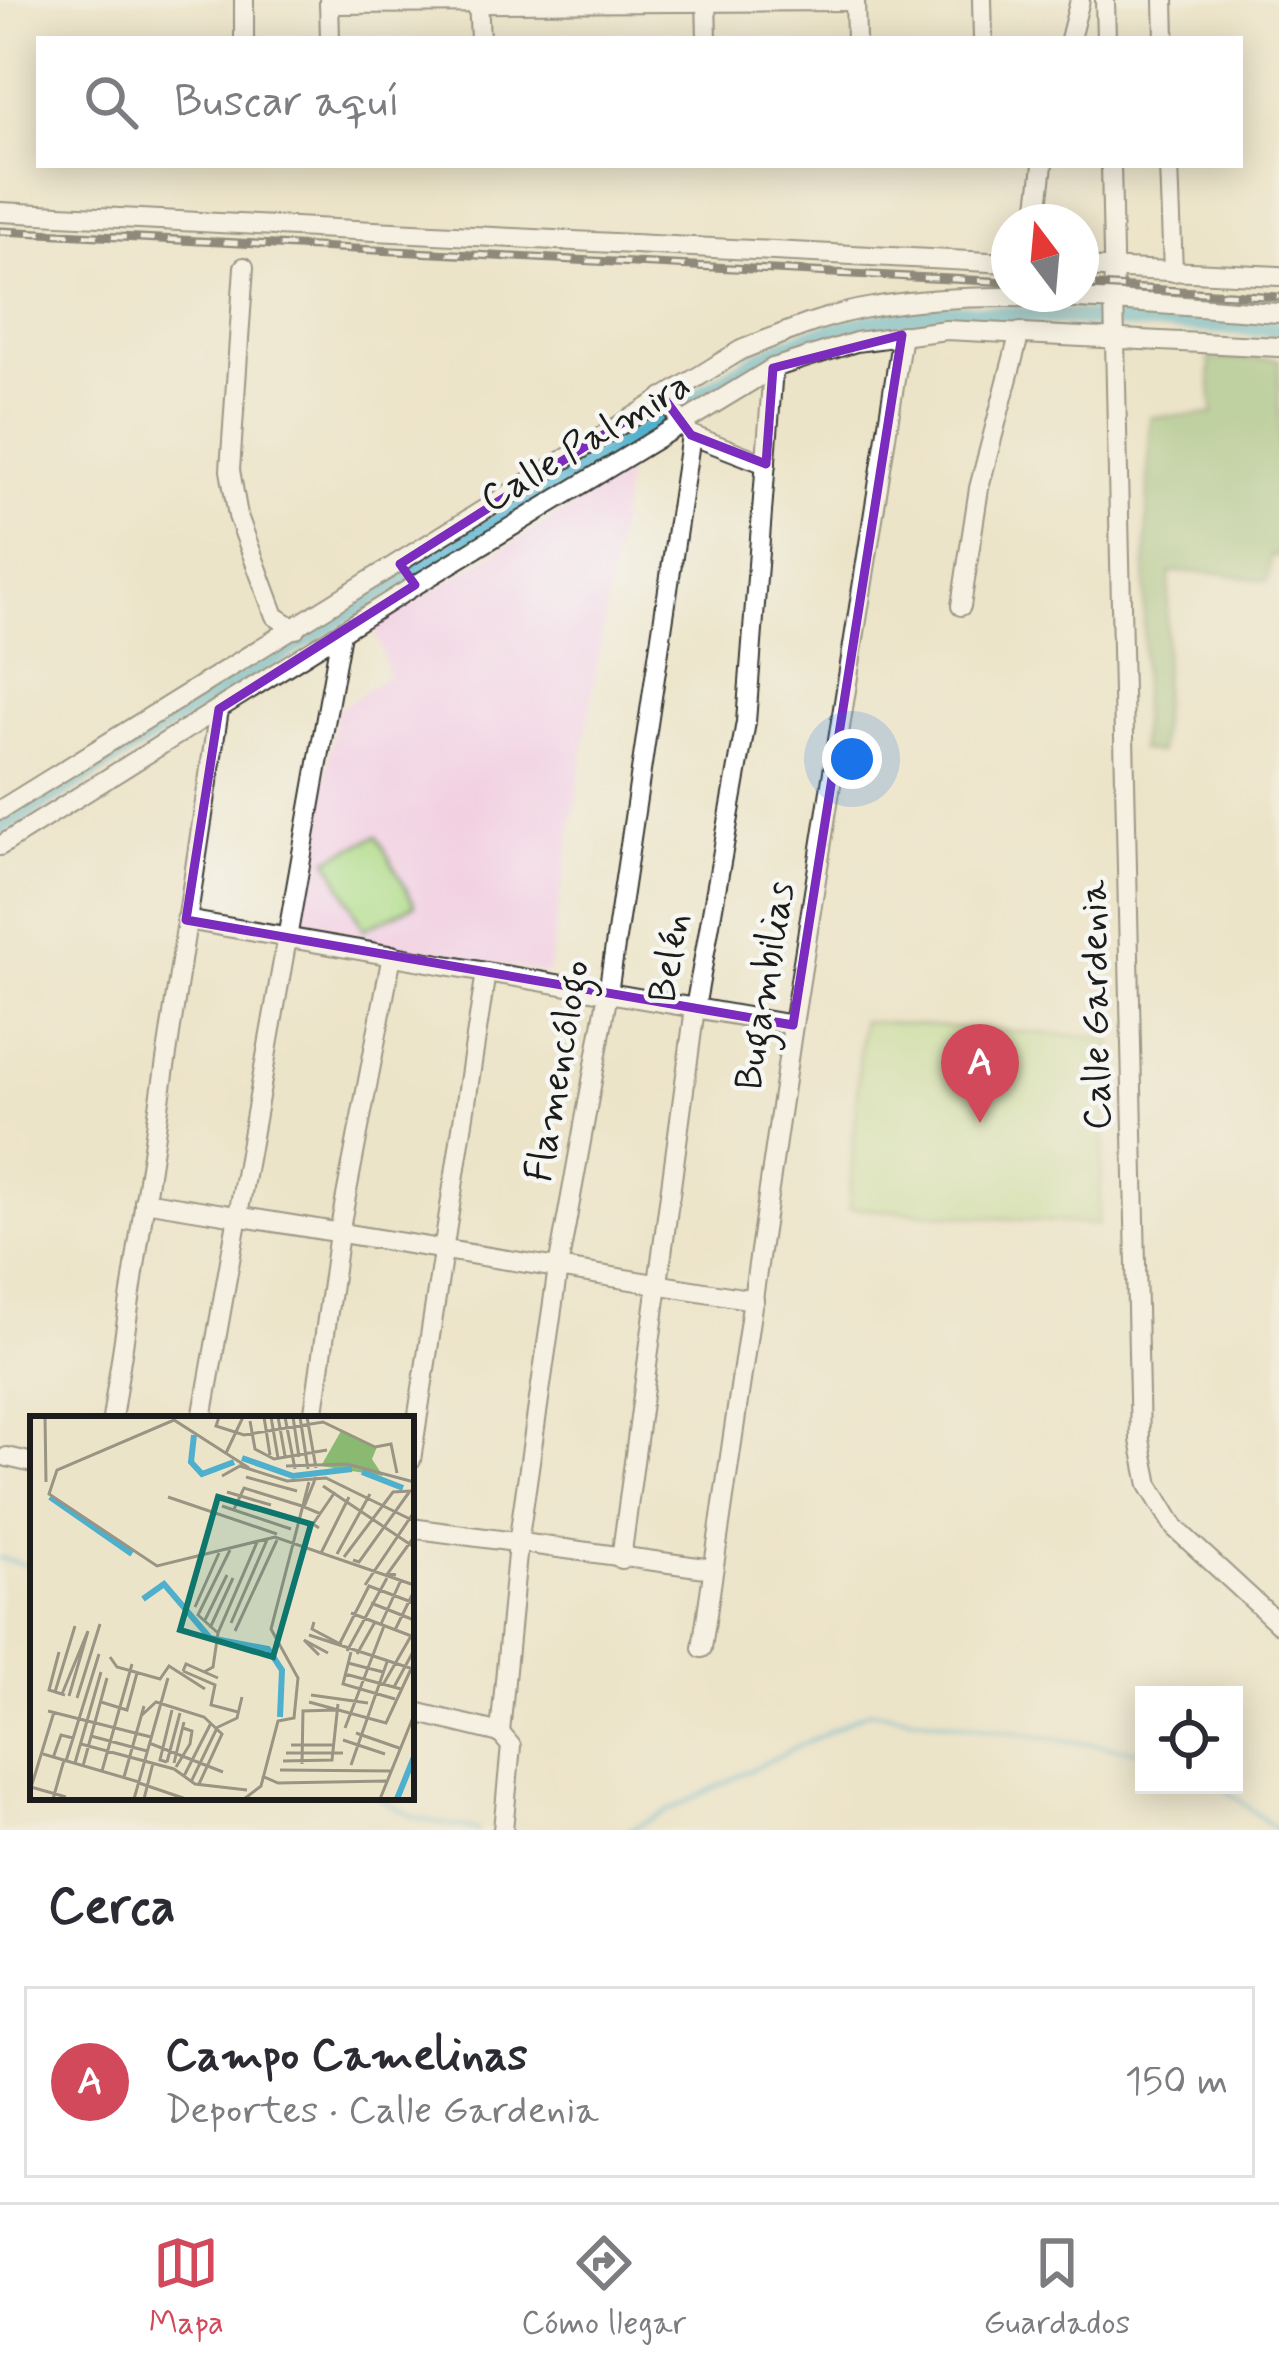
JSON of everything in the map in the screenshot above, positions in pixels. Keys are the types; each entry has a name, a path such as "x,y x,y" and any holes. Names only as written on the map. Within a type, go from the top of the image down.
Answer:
{"street":[{"path":"244,0 244,36"},
{"path":"330,36 329,2 856,0 856,36"},
{"path":"982,0 983,36"},
{"path":"1071,36 1080,0"},
{"path":"1105,0 1106,36"},
{"path":"1164,0 1165,36"},
{"path":"706,1 706,36"},
{"path":"478,2 480,36"},
{"path":"1038,204 1042,168"},
{"name":"Calle Gardenia","path":"1111,168 1140,1440 1149,1485 1175,1528 1279,1624"},
{"path":"1169,168 1173,272"},
{"path":"0,212 991,261"},
{"path":"244,267 230,470 238,516 274,616 295,629"},
{"path":"1099,267 1279,276"},
{"path":"0,810 295,629 407,574 676,415 741,350 868,307 937,298 1279,313"},
{"name":"Calle Palmira","path":"0,846 341,633 407,574 676,415 808,354 946,330 1115,335 1279,347"},
{"path":"961,606 980,488 1020,332"},
{"name":"Bugambilias","path":"702,1648 793,1025 902,335"},
{"name":"Belén","path":"621,1558 695,1008 746,722 773,368"},
{"path":"676,415 766,464"},
{"name":"Flamencólogo","path":"503,1830 512,1765 511,1746 500,1733 518,1544 558,1268 608,993 676,415"},
{"path":"203,1416 341,633"},
{"path":"112,1416 219,709"},
{"path":"186,920 793,1025"},
{"path":"314,1416 340,1233 392,956"},
{"path":"414,1440 486,972"},
{"path":"145,1202 754,1300"},
{"path":"7,1457 30,1462"},
{"path":"414,1528 713,1569"},
{"path":"414,1712 500,1733"}],"highlighted area":[{"path":"902,335 793,1025 186,920 219,709 415,585 400,564 663,397 691,435 766,464 773,368"}],"shaded area":[{"path":"627,474 548,974 298,928 337,710 389,675 373,626"}],"green space":[{"path":"1209,359 1279,359 1279,557 1271,555 1268,581 1170,572 1159,753 1140,750 1150,417 1213,414"},
{"path":"377,836 415,905 364,929 328,859"},
{"path":"862,1021 1111,1038 1098,1225 849,1208"}],"waterway":[{"path":"0,828 759,359 810,336 944,311 1279,329"},
{"path":"0,1558 30,1566"},
{"path":"629,1830 870,1711 1135,1751"},
{"path":"1231,1794 1277,1830"},
{"path":"382,1800 415,1818 477,1830"}],"railway":[{"path":"0,231 991,281"},
{"path":"1099,286 1279,297"}],"place":[{"name":"Campo Camelinas","path":"980,1123"}]}
